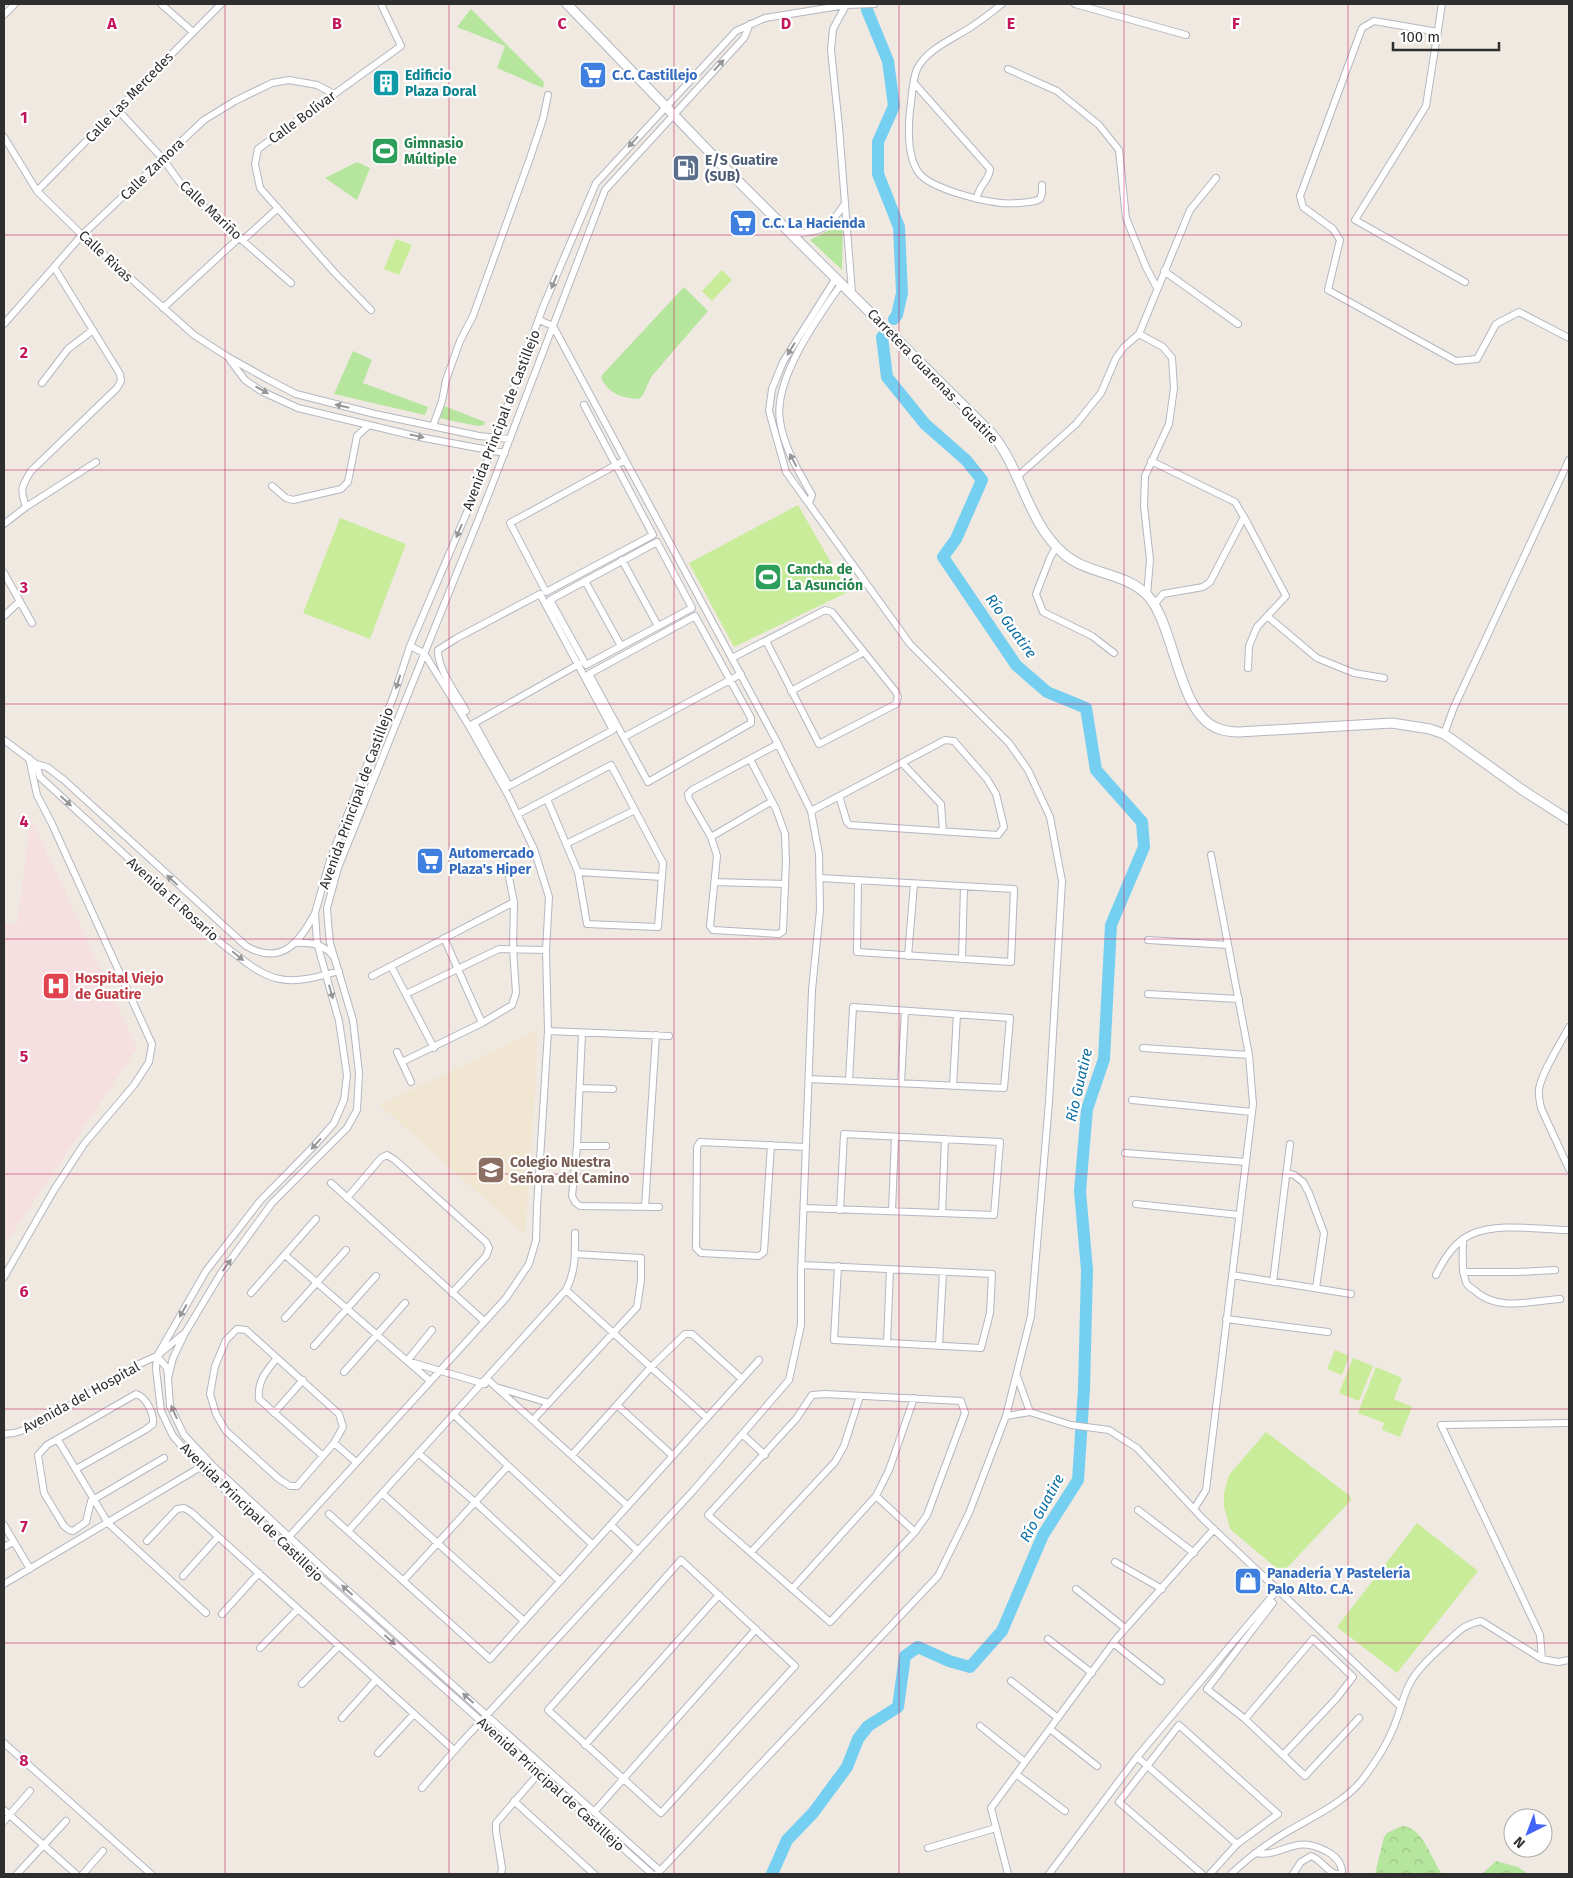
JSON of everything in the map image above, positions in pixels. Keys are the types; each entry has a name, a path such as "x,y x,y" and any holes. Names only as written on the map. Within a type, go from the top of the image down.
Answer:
{"main road":[{"name":"Carretera Guarenas - Guatire","path":"567,4 722,165 992,434 1018,476 1041,526 1056,547 1072,560 1123,580 1148,595 1154,605 1190,698 1201,717 1215,728 1228,732 1392,723 1417,725 1444,734 1524,791 1569,820"}],"street":[{"path":"4,15 15,4"},
{"path":"161,4 192,32"},
{"name":"Calle Las Mercedes","path":"37,191 221,4"},
{"name":"Calle Bolívar","path":"371,310 334,272 260,188 255,164 258,149 401,46 380,4"},
{"name":"Avenida Principal de Castillejo","path":"652,1874 200,1468 172,1436 161,1411 157,1385 157,1356 206,1271 260,1201 314,1147 334,1123 344,1100 347,1075 339,1021 318,945 315,914 330,860 394,694 410,646 481,479 539,320 596,183 736,31 765,18 846,5 874,4"},
{"path":"1002,4 928,56 917,69 908,129 915,166 920,174 942,187 978,199 1001,203 1040,199 1042,185"},
{"path":"1075,4 1186,35"},
{"path":"1442,4 1426,106 1355,220 1465,282"},
{"path":"846,5 833,29 831,50 855,297"},
{"path":"1438,32 1374,21 1362,28 1300,196 1303,206 1333,229 1340,240 1328,290 1456,361 1477,358 1496,324 1519,312 1569,338"},
{"name":"Avenida Principal de Castillejo","path":"659,1873 209,1462 184,1435 170,1406 168,1378 173,1358 185,1333 221,1273 272,1203 348,1128 357,1110 359,1073 353,1020 330,943 328,923 327,908 338,868 510,439 605,190 744,38 750,24"},
{"path":"1008,69 1057,91 1099,125 1119,150 1126,218 1146,267 1157,288"},
{"name":"Calle Zamora","path":"4,324 82,235 204,120 235,101 272,83 289,80 318,85 334,94"},
{"path":"914,83 990,169 991,172 978,194 978,199"},
{"path":"433,426 442,401 446,380 460,341 473,316 530,158 543,118 548,95"},
{"name":"Calle Mariño","path":"117,109 163,159 186,191 291,283"},
{"name":"Calle Rivas","path":"4,137 37,191 82,235 194,335 228,357 296,394 479,436 510,439"},
{"path":"1018,476 1076,424 1101,393 1116,358 1124,347 1139,334 1190,210 1216,178"},
{"path":"792,234 812,233 821,230 835,219 845,204"},
{"path":"163,308 241,238 278,208"},
{"path":"26,507 21,493 22,485 31,471 118,388 121,380 120,374 54,267"},
{"path":"1164,271 1238,324"},
{"path":"659,1873 938,1576 969,1514 1006,1416 1031,1316 1050,1083 1062,880 1050,817 1028,770 1009,744 910,644 786,472 769,411 772,389 783,362 839,281"},
{"path":"808,503 812,495 788,449 782,430 780,398 787,376 798,353 839,281"},
{"path":"422,1788 454,1750 482,1722 638,1551 789,1380 802,1325 802,1265 812,990 820,910 819,854 811,811 741,674 553,326 539,320"},
{"path":"42,383 68,349 93,330"},
{"path":"1139,334 1163,347 1172,358 1174,388 1169,424 1145,476 1144,506 1150,560 1148,595"},
{"name":"Calle Rivas","path":"228,357 244,380 261,391 298,408 419,437 504,453"},
{"path":"584,405 616,466 653,535 546,592 510,523 616,466 625,460"},
{"path":"359,423 361,410"},
{"path":"272,486 286,498 293,500 341,489 348,482 357,436 350,421"},
{"path":"357,436 369,425"},
{"path":"1444,734 1454,707 1569,460"},
{"path":"1151,461 1235,502 1286,596 1257,627 1249,646 1248,668"},
{"path":"4,524 26,507 96,462"},
{"path":"1154,605 1163,594 1203,587 1210,582 1244,517"},
{"path":"657,542 672,570 692,608 586,665 550,600 657,542"},
{"path":"1056,547 1036,594 1043,612 1092,636 1114,653"},
{"path":"622,560 658,626"},
{"path":"672,570 681,565"},
{"path":"4,573 32,623"},
{"path":"677,579 686,574"},
{"path":"585,581 621,646"},
{"path":"410,646 424,653 472,724 509,786 613,730 540,594 438,650 443,670 466,711"},
{"path":"4,616 20,601"},
{"path":"732,658 825,610 832,612 896,692 898,697 896,704 819,744 766,641"},
{"path":"695,616 751,718 751,723 648,782 624,737 589,674 695,616"},
{"path":"1267,616 1317,658 1354,673 1384,678"},
{"path":"791,691 864,652"},
{"path":"472,724 578,664"},
{"path":"624,737 741,674"},
{"path":"282,1543 506,1298 529,1264 536,1240 536,1206 548,1031 546,950 549,897 534,849 472,724"},
{"name":"Avenida El Rosario","path":"4,740 36,764 47,767 64,780 246,946 265,954 282,952 296,943 318,945"},
{"path":"811,811 839,796 902,763 945,740 954,741 987,779 996,794 1004,827 998,835 850,825 847,822 839,796"},
{"path":"750,759 772,801 785,834 783,931 779,934 713,930 710,926 717,856 711,837 688,794 692,790 778,744"},
{"path":"4,1277 54,1190 84,1144 134,1085 149,1062 152,1044 37,795 29,758"},
{"path":"902,763 941,804 943,831"},
{"name":"Avenida El Rosario","path":"36,764 40,777 222,944 252,967 270,977 288,981 339,972"},
{"path":"518,814 611,765 663,863 658,927 586,924 578,872 547,799"},
{"path":"711,837 772,801"},
{"path":"566,844 635,810"},
{"path":"1194,1509 1206,1490 1254,1104 1249,1055 1211,855"},
{"path":"578,872 662,877"},
{"path":"402,1062 434,1048 512,1005 516,993 513,950 514,902 508,873"},
{"path":"820,878 858,880 964,887 1014,889 1011,962 857,952 858,880"},
{"path":"715,882 785,884"},
{"path":"908,956 914,884"},
{"path":"962,959 964,887"},
{"path":"372,976 514,902"},
{"path":"296,943 304,934 315,914"},
{"path":"444,938 482,1023"},
{"path":"1148,940 1228,945"},
{"path":"318,945 329,951 335,959"},
{"path":"406,994 499,949 546,950"},
{"path":"391,966 434,1048"},
{"path":"1148,994 1238,1000"},
{"path":"809,1079 849,1081 902,1083 953,1086 1004,1088 1010,1018 853,1007 849,1081"},
{"path":"902,1083 905,1010"},
{"path":"953,1086 957,1014"},
{"path":"1569,1027 1539,1088 1541,1108 1569,1169"},
{"path":"548,1031 669,1036"},
{"path":"582,1033 577,1146 572,1196 580,1206 659,1207"},
{"path":"645,1206 656,1035"},
{"path":"1143,1048 1249,1055"},
{"path":"397,1052 411,1082"},
{"path":"580,1088 613,1089"},
{"path":"1132,1100 1252,1112"},
{"path":"804,1208 840,1210 994,1215 1000,1142 844,1134 840,1210"},
{"path":"892,1211 895,1137"},
{"path":"942,1213 946,1139"},
{"path":"771,1145 764,1252 759,1256 701,1252 696,1248 697,1147 700,1142 771,1145 806,1147"},
{"path":"1273,1282 1290,1144"},
{"path":"577,1146 606,1146"},
{"path":"1124,1153 1246,1162"},
{"path":"347,1198 381,1158 387,1155 395,1160 486,1242 489,1248 486,1256 452,1293"},
{"path":"1286,1173 1294,1175 1302,1182 1315,1207 1324,1232 1316,1288"},
{"path":"331,1183 484,1321"},
{"path":"1136,1204 1239,1215"},
{"path":"251,1293 316,1219"},
{"path":"1436,1275 1445,1257 1463,1239 1471,1234 1486,1230 1516,1228 1569,1230"},
{"path":"348,1531 566,1290 572,1278 575,1233"},
{"path":"1463,1239 1463,1272 1466,1284 1480,1296 1492,1302 1507,1304 1560,1299"},
{"path":"285,1318 346,1250"},
{"path":"533,1420 637,1307 641,1280 641,1258 575,1254"},
{"path":"285,1255 430,1380"},
{"path":"802,1265 838,1266 992,1274 990,1313 981,1348 834,1340 838,1266"},
{"path":"887,1343 890,1269"},
{"path":"1463,1272 1555,1270"},
{"path":"939,1346 943,1272"},
{"path":"1232,1275 1351,1294"},
{"path":"314,1346 376,1276"},
{"path":"566,1290 707,1418"},
{"path":"344,1372 405,1303"},
{"path":"1226,1319 1328,1332"},
{"path":"237,1329 246,1330 303,1380 339,1414 343,1426 334,1443 297,1486 290,1486 279,1479 226,1431 216,1414 210,1394 215,1366 226,1340 237,1329"},
{"path":"407,1361 432,1330"},
{"name":"Avenida del Hospital","path":"4,1434 14,1434 34,1426 137,1365 157,1356 185,1333"},
{"path":"572,1455 651,1367 685,1334 692,1334 742,1379"},
{"path":"157,1356 167,1368 168,1378"},
{"path":"277,1358 262,1376 258,1392 259,1399 322,1456"},
{"path":"329,1514 490,1659 759,1360"},
{"path":"407,1361 484,1381 496,1387 549,1403"},
{"path":"1016,1375 1030,1412"},
{"path":"274,1413 303,1380"},
{"path":"496,1387 628,1506"},
{"path":"76,1469 153,1424 153,1419 146,1402 143,1397 136,1394 40,1451 38,1458 44,1493 64,1526 73,1531 86,1522 89,1504 164,1458"},
{"path":"812,1395 860,1396 961,1401 965,1413 927,1515 915,1532 830,1622 708,1515 766,1454 796,1419 812,1395"},
{"path":"751,1552 835,1462 844,1446 860,1396"},
{"path":"792,1588 876,1496 889,1470 914,1398"},
{"path":"617,1405 673,1456"},
{"path":"1006,1416 1030,1412 1071,1425 1109,1430 1137,1448 1214,1529 1400,1706"},
{"path":"453,1414 593,1545"},
{"path":"1542,1659 1540,1635 1441,1425 1569,1423"},
{"path":"742,1434 766,1454"},
{"path":"58,1440 108,1523 206,1613"},
{"path":"334,1443 356,1462"},
{"path":"418,1453 475,1502 560,1581"},
{"path":"4,1584 209,1462"},
{"path":"403,1581 508,1466"},
{"path":"382,1493 524,1621"},
{"path":"876,1496 915,1532"},
{"path":"147,1541 177,1509 184,1508 191,1512 454,1750"},
{"path":"1138,1510 1194,1553"},
{"path":"4,1525 30,1569"},
{"path":"611,1525 638,1551"},
{"path":"1008,1874 991,1808 1125,1628 1214,1529"},
{"path":"183,1576 218,1537"},
{"path":"4,1547 13,1542"},
{"path":"682,1560 719,1595 795,1666 661,1813 548,1710 682,1560"},
{"path":"1115,1562 1162,1589"},
{"path":"222,1614 258,1573"},
{"path":"1076,1589 1125,1628"},
{"path":"1049,1874 1138,1757 1278,1589"},
{"path":"585,1745 719,1595"},
{"path":"1273,1603 1207,1689 1245,1720 1305,1776 1359,1718"},
{"path":"260,1648 298,1608"},
{"path":"1231,1874 1254,1853 1286,1832 1306,1823 1352,1791 1362,1780 1386,1742 1412,1679 1427,1660 1466,1624 1480,1621 1542,1659 1558,1662 1569,1660"},
{"path":"594,1812 756,1629"},
{"path":"1245,1720 1321,1630"},
{"path":"1048,1639 1092,1673"},
{"path":"1283,1755 1336,1699 1353,1677 1314,1639"},
{"path":"1113,1644 1161,1681"},
{"path":"302,1684 339,1646"},
{"path":"342,1718 376,1680"},
{"path":"1011,1682 1058,1718"},
{"path":"378,1753 414,1714"},
{"path":"1202,1874 1119,1802 1179,1725 1278,1814 1237,1844 1210,1874"},
{"path":"980,1726 1025,1762"},
{"path":"1050,1729 1098,1766"},
{"path":"4,1743 151,1874"},
{"path":"1138,1757 1237,1844"},
{"path":"508,1874 501,1871 496,1823 538,1773"},
{"path":"1016,1774 1065,1812"},
{"path":"4,1821 6,1812 30,1791"},
{"path":"514,1800 594,1874"},
{"path":"6,1812 76,1874"},
{"path":"17,1874 66,1821"},
{"path":"928,1848 996,1828"},
{"path":"1254,1853 1260,1854 1277,1851 1302,1843 1312,1844 1330,1853 1339,1862 1342,1871 1340,1874 1337,1874 1311,1856 1300,1862 1292,1874"},
{"path":"83,1874 103,1851"}],"shaded area":[{"name":"Hospital Viejo de Guatire","path":"31,818 137,1048 4,1246 4,923 17,924"},
{"name":"Colegio Nuestra Señora del Camino","path":"537,1030 536,1077 525,1235 380,1105"}],"green space":[{"path":"471,9 544,82 543,88 497,68 505,46 457,27"},
{"path":"357,162 370,168 357,200 325,178"},
{"path":"843,223 842,270 810,240"},
{"path":"396,239 412,245 399,275 384,269"},
{"path":"722,270 732,280 712,301 702,291"},
{"path":"684,287 708,311 651,377 643,395 639,399 627,398 612,391 601,378 603,374"},
{"path":"353,351 372,360 363,383 428,407 425,415 334,394"},
{"path":"444,406 485,422 484,425 478,426 439,418"},
{"name":"Cancha de La Asunción","path":"798,505 848,592 734,647 689,563"},
{"path":"340,518 406,544 370,639 303,613"},
{"path":"1335,1350 1349,1356 1342,1375 1327,1369"},
{"path":"1353,1358 1373,1366 1359,1401 1339,1393"},
{"path":"1376,1367 1402,1378 1394,1399 1412,1407 1400,1437 1382,1430 1384,1423 1358,1413"},
{"path":"1266,1432 1350,1496 1351,1500 1282,1573 1230,1529 1224,1506 1224,1493 1229,1475"},
{"path":"1417,1523 1478,1571 1397,1673 1337,1627"},
{"path":"1402,1826 1416,1832 1421,1838 1442,1874 1375,1874 1384,1837 1387,1833"},
{"path":"1496,1861 1518,1867 1528,1874 1482,1874"}],"waterway":[{"name":"Río Guatire","path":"867,4 867,10 888,61 894,106 878,142 878,174 899,227 902,293 897,315 894,319"},
{"name":"Río Guatire","path":"772,1874 787,1840 813,1813 847,1767 858,1739 868,1726 898,1707 905,1656 918,1647 949,1661 970,1667 1002,1631 1043,1535 1078,1480 1084,1389 1087,1270 1080,1191 1087,1109 1104,1059 1111,925 1144,847 1142,822 1096,770 1086,708 1047,692 1016,665 943,557 956,539 982,480 966,460 925,424 887,377 882,337"}],"place":[{"name":"C.C. Castillejo","path":"593,75"},
{"name":"Edificio Plaza Doral","path":"386,83"},
{"name":"Gimnasio Múltiple","path":"385,151"},
{"name":"E/S Guatire (SUB)","path":"686,168"},
{"name":"C.C. La Hacienda","path":"743,223"},
{"name":"Cancha de La Asunción","path":"768,577"},
{"name":"Automercado Plaza's Hiper","path":"430,861"},
{"name":"Hospital Viejo de Guatire","path":"56,986"},
{"name":"Colegio Nuestra Señora del Camino","path":"491,1170"},
{"name":"Panadería Y Pastelería Palo Alto. C.A.","path":"1248,1581"}]}
